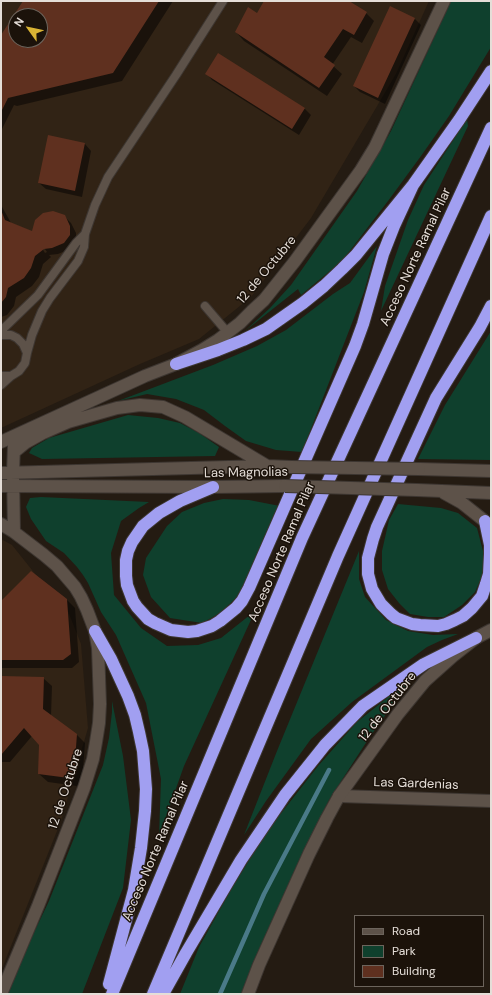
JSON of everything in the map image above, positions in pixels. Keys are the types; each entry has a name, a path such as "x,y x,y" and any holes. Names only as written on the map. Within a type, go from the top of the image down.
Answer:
{"highway":[{"path":"176,364 218,350 266,329 324,286 356,255 414,185 491,71"},
{"name":"Acceso Norte Ramal Pilar","path":"112,994 302,538 491,128"},
{"path":"213,487 180,501 159,513 143,526 132,542 128,551 126,560 126,576 127,585 133,601 137,608 148,619 171,630 188,632 197,631 212,626 236,608 242,601 355,346 363,324 383,254 394,226 414,185"},
{"path":"153,994 338,556 491,216"},
{"path":"488,524 490,545 488,574 482,596 472,608 455,620 442,625 429,626 412,624 396,618 381,604 372,589 368,574 368,558 377,527 436,398 480,327 491,306"},
{"path":"95,631 111,659 135,715 143,751 146,789 144,826 135,883 107,994"},
{"path":"163,994 242,860 285,794 325,745 363,706 424,664 476,638"}],"street":[{"name":"12 de Octubre","path":"1,442 145,376 176,364 202,350 228,333 264,300 307,246 361,170 374,147 444,1"},
{"path":"14,452 25,443 68,422 117,408 149,405 162,407 185,417 267,466"},
{"path":"14,436 14,452 7,473 7,486 14,532"},
{"name":"Las Magnolias","path":"7,473 267,466 491,471"},
{"name":"Las Magnolias","path":"7,486 285,486 491,493"},
{"path":"441,491 462,503 488,524"},
{"name":"12 de Octubre","path":"1,524 14,532 56,566 75,587 84,603 95,631 99,654 100,704 99,723 92,759 84,788 38,906 1,994"},
{"name":"12 de Octubre","path":"248,994 259,965 310,854 339,796 385,731 425,682 452,656 476,638 491,630"},
{"name":"Las Gardenias","path":"339,796 491,801"}],"lane":[{"path":"1,385 15,374 25,363 32,335 42,311 78,261 84,247 85,234 95,205 108,177 223,1"},
{"path":"27,353 23,344 17,338 11,335 1,334 4,328 38,294 76,243 85,234"},
{"path":"205,306 228,333"},
{"path":"1,376 11,376"}],"shaded area":[{"path":"1,1 429,1 396,74 311,218 251,297 199,339 140,364 1,428"},
{"path":"1,539 12,545 44,585 68,611 81,644 88,728 61,821 1,971"}],"green space":[{"path":"451,1 491,1 491,47 449,116 388,201 342,261 301,295 298,289 245,331 270,308 291,285 357,191 391,131"},
{"path":"467,119 468,126 381,311 385,286 408,220 424,185"},
{"path":"377,246 364,292 302,452 276,450 246,441 204,410 176,399 147,394 118,401 213,365 257,346 286,330 350,283"},
{"path":"491,331 491,460 418,459 445,405"},
{"path":"128,415 158,418 180,423 199,433 219,447 215,456 42,459 29,453 32,448 49,438"},
{"path":"41,497 149,502 121,521 111,553 114,595 141,628 167,646 198,645 221,638 255,611 184,766 159,836 161,779 146,703 116,635 101,612 83,575 64,553 46,541 31,519 26,507 30,498"},
{"path":"223,499 249,500 280,506 255,567 236,598 220,613 202,623 170,618 151,597 143,575 146,558 167,526 182,512 204,503"},
{"path":"398,504 441,508 458,513 477,528 483,551 483,574 475,592 462,605 444,617 428,617 410,614 388,589 382,570 382,551 389,520"},
{"path":"359,551 359,579 365,597 386,620 408,631 433,635 458,634 427,647 352,702 311,739 266,801 244,835 277,751"},
{"path":"411,679 369,738 329,800 308,842 242,994 180,994 199,947 233,886 268,830 318,766 357,722"},
{"path":"112,701 123,756 131,820 123,888 82,994 8,994 26,949 49,901 103,765 109,738"}],"building":[{"path":"23,1 159,1 113,73 8,98 1,112 1,35 8,24 8,48 48,48 48,8 18,8"},
{"path":"264,1 349,1 367,12 354,35 343,29 324,57 335,65 319,88 235,32 248,7 257,13"},
{"path":"390,6 415,18 378,98 353,86"},
{"path":"218,53 305,108 292,129 205,74"},
{"path":"48,135 85,143 75,191 38,183"},
{"path":"1,210 5,220 32,231 35,220 43,213 53,211 65,215 70,226 70,235 64,243 52,248 44,249 35,256 31,268 24,278 8,288 6,297 1,303"},
{"path":"31,571 67,599 71,654 63,660 1,660 1,601"},
{"path":"1,676 44,677 43,709 77,734 74,774 69,778 38,774 39,745 24,728 1,755"}],"waterway":[{"path":"220,994 264,894 329,770"}]}
